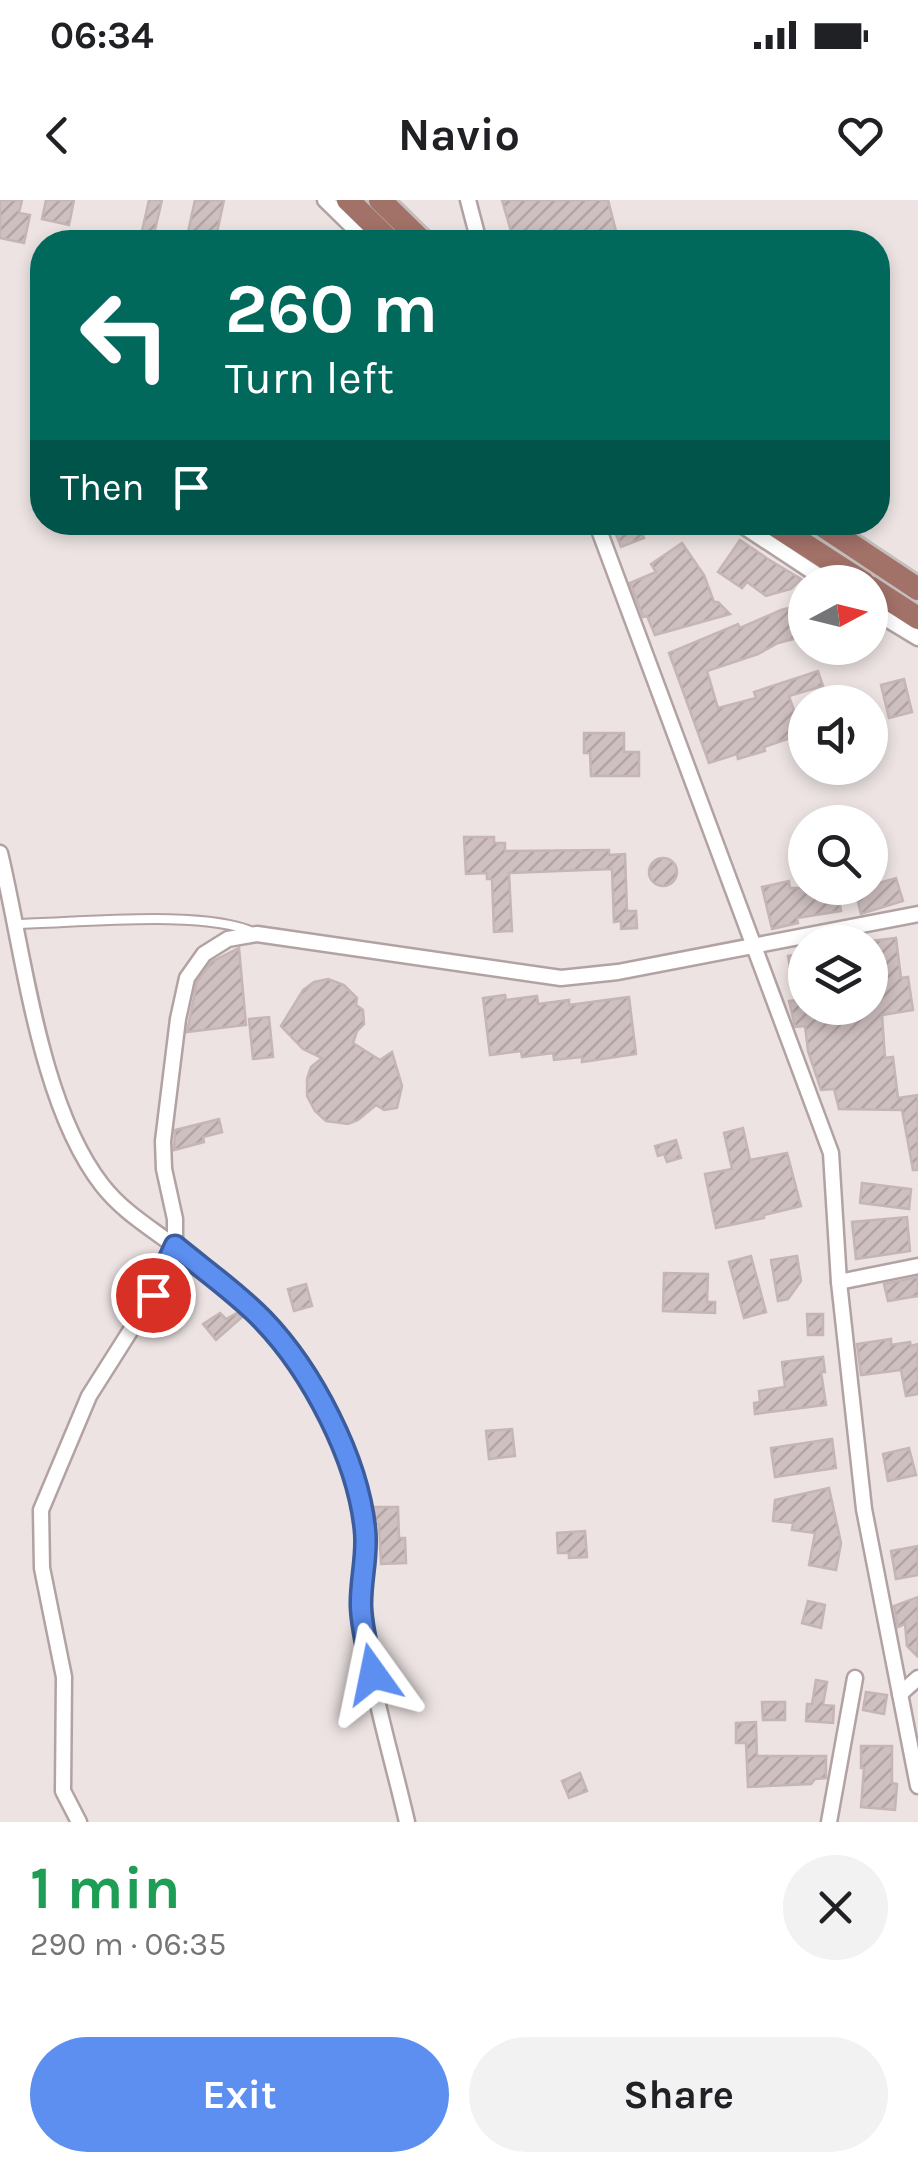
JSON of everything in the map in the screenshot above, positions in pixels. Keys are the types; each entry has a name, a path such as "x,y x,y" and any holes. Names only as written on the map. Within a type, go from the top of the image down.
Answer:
{"main road":[{"path":"348,200 379,230"},
{"path":"380,200 411,230"},
{"path":"790,535 837,565"},
{"path":"837,535 918,589"},
{"path":"888,599 918,618"}],"street":[{"path":"325,200 356,230"},
{"path":"468,200 477,230"},
{"path":"601,535 831,1153 838,1282 864,1509 917,1775"},
{"path":"757,535 802,565"},
{"path":"888,620 918,638"},
{"path":"0,854 48,1071 82,1158 122,1208 175,1246 262,1319 310,1380 330,1417 358,1496 365,1529 361,1604 364,1637 407,1822"},
{"path":"79,1822 63,1791 64,1677 42,1568 41,1510 89,1396 153,1295 175,1246 176,1219 164,1169 163,1141 178,1019 187,978 204,954 228,940 257,934 561,978 618,972 918,914"},
{"path":"838,1282 918,1266"},
{"path":"829,1822 855,1678"},
{"path":"900,1694 918,1678"}],"lane":[{"path":"16,924 203,920 236,924 257,934"}],"building":[{"path":"0,200 22,200 19,213 30,215 24,243 0,238"},
{"path":"46,200 74,200 69,225 42,219"},
{"path":"149,200 162,200 155,230 142,230"},
{"path":"195,200 224,200 218,230 188,230"},
{"path":"502,200 608,200 616,230 511,230"},
{"path":"616,535 643,535 644,538 621,547"},
{"path":"740,540 788,571 788,590 766,596 747,582 742,588 718,572"},
{"path":"682,543 704,575 714,602 730,614 655,635 647,616 643,617 630,583 656,572 651,564"},
{"path":"788,608 788,640 707,671 718,708 756,698 754,692 818,671 823,685 788,685 788,739 764,747 765,751 709,763 669,653"},
{"path":"904,679 912,712 889,718 888,685 881,685"},
{"path":"584,733 624,733 624,752 639,752 639,776 591,776 590,753 584,753"},
{"path":"464,837 494,837 494,843 505,843 505,851 609,850 609,855 625,854 627,911 636,911 637,928 621,929 621,921 614,922 612,869 509,873 512,931 494,932 492,879 487,879 487,873 466,874"},
{"path":"663,858 673,862 677,872 673,882 663,886 653,882 649,872 653,862"},
{"path":"896,878 903,901 861,914 859,905 888,905 888,880"},
{"path":"788,881 788,905 840,905 841,911 797,918 798,923 772,929 762,887"},
{"path":"896,938 901,978 908,977 913,1010 888,1014 888,939"},
{"path":"239,948 246,1025 187,1032 197,982 211,962"},
{"path":"328,979 344,985 363,1010 364,1024 353,1043 380,1060 392,1052 402,1086 397,1108 384,1110 376,1105 348,1124 326,1121 315,1111 307,1096 307,1079 311,1067 322,1058 303,1049 281,1026 303,990"},
{"path":"505,995 506,1000 537,996 538,1004 569,1000 569,1005 629,997 636,1054 582,1062 582,1057 554,1060 553,1053 522,1057 521,1051 490,1055 483,998"},
{"path":"269,1017 273,1057 253,1059 249,1019"},
{"path":"795,1025 883,1025 885,1058 893,1057 898,1098 918,1095 918,1170 913,1170 902,1110 839,1109 834,1089 821,1090 808,1051 805,1026"},
{"path":"219,1119 222,1132 203,1137 204,1142 174,1150 175,1130"},
{"path":"743,1128 750,1160 787,1153 801,1206 716,1228 705,1174 732,1169 724,1133"},
{"path":"676,1140 681,1158 667,1162 664,1154 658,1156 655,1146"},
{"path":"862,1183 911,1189 909,1209 860,1203"},
{"path":"907,1217 910,1251 856,1259 852,1222"},
{"path":"751,1256 766,1312 744,1318 729,1262"},
{"path":"797,1256 801,1281 788,1299 778,1301 771,1260"},
{"path":"664,1273 708,1274 707,1302 715,1302 715,1313 663,1311"},
{"path":"918,1277 918,1296 888,1301 884,1284"},
{"path":"306,1284 312,1306 294,1311 288,1289"},
{"path":"220,1313 226,1319 237,1313 242,1317 216,1340 203,1324"},
{"path":"807,1314 823,1314 823,1335 808,1335"},
{"path":"891,1339 891,1345 918,1344 918,1394 906,1396 901,1370 861,1375 857,1344"},
{"path":"823,1357 826,1405 755,1414 759,1391 785,1387 782,1362"},
{"path":"512,1429 515,1456 489,1459 486,1431"},
{"path":"832,1439 836,1468 775,1477 771,1448"},
{"path":"909,1448 916,1475 888,1481 883,1454"},
{"path":"829,1488 841,1543 836,1570 809,1565 815,1533 792,1530 793,1523 773,1521 775,1500"},
{"path":"372,1507 398,1507 399,1538 405,1538 406,1563 381,1564 379,1524 374,1524"},
{"path":"585,1531 587,1557 569,1558 569,1553 558,1553 557,1533"},
{"path":"918,1546 918,1575 896,1579 891,1551"},
{"path":"918,1597 918,1657 907,1646 905,1624 898,1627 894,1606"},
{"path":"808,1601 825,1605 821,1628 802,1623"},
{"path":"816,1680 827,1682 823,1705 834,1706 833,1723 806,1721 807,1704 812,1704"},
{"path":"866,1692 887,1695 884,1714 863,1710"},
{"path":"762,1702 785,1702 785,1720 763,1720"},
{"path":"756,1722 757,1756 826,1756 826,1778 815,1779 811,1784 748,1787 746,1743 736,1743 736,1723"},
{"path":"861,1746 892,1746 892,1783 897,1784 895,1810 861,1807"},
{"path":"580,1773 587,1791 569,1798 562,1781"}],"route":[{"path":"153,1295 175,1246 262,1319 310,1380 330,1417 358,1496 366,1557 361,1604 373,1674"}]}
